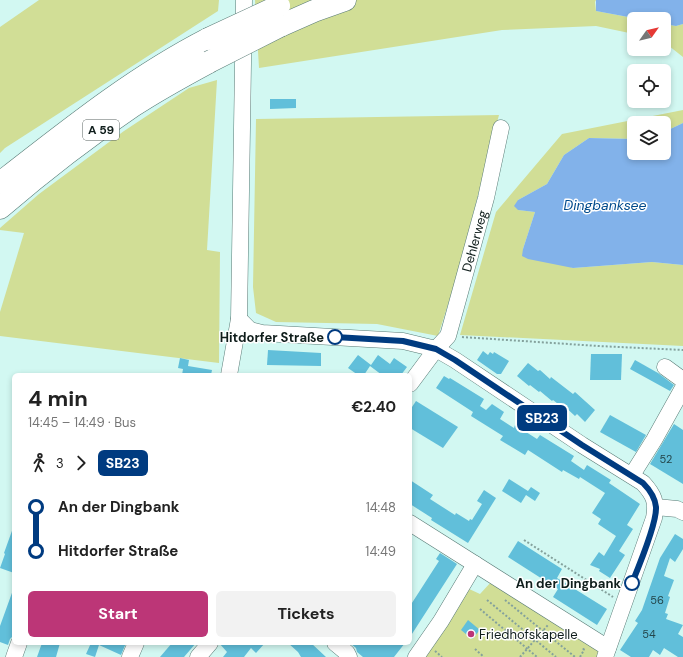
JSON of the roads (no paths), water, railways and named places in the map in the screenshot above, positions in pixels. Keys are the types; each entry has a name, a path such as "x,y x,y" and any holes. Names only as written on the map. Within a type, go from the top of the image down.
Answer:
{"highway":[{"name":"A 59","path":"0,183 121,90 179,54 208,39 284,11 314,11 345,0"},
{"name":"A 59","path":"0,208 48,168 132,106 166,85 209,62 284,11"}],"street":[{"path":"228,373 239,319 244,0"},
{"name":"Dehlerweg","path":"412,381 436,349 448,336 486,198 501,128"},
{"path":"239,319 250,330 262,333 403,341 436,349 455,360 582,445 632,475 643,483 649,490 656,507 650,533 607,653 475,564 412,524"},
{"path":"665,367 683,380"},
{"path":"632,475 654,440 683,388"},
{"path":"656,507 677,509 683,512"},
{"path":"416,657 441,621 475,564"},
{"path":"14,657 18,645"},
{"path":"130,657 135,645"},
{"path":"198,657 208,645"},
{"path":"337,645 347,653 349,657"}],"water":[{"path":"596,0 683,0 683,24 676,26 671,25 671,12 627,12 627,17 596,11"},
{"name":"Dingbanksee","path":"683,123 683,265 652,262 573,268 528,259 522,256 535,212 518,210 514,206 518,200 547,184 564,155 589,138 627,139 627,160 671,160 671,129"}],"place":[{"name":"Hitdorfer Straße","path":"335,337"},
{"name":"An der Dingbank","path":"632,583"},
{"name":"Friedhofskapelle","path":"471,634"}]}
